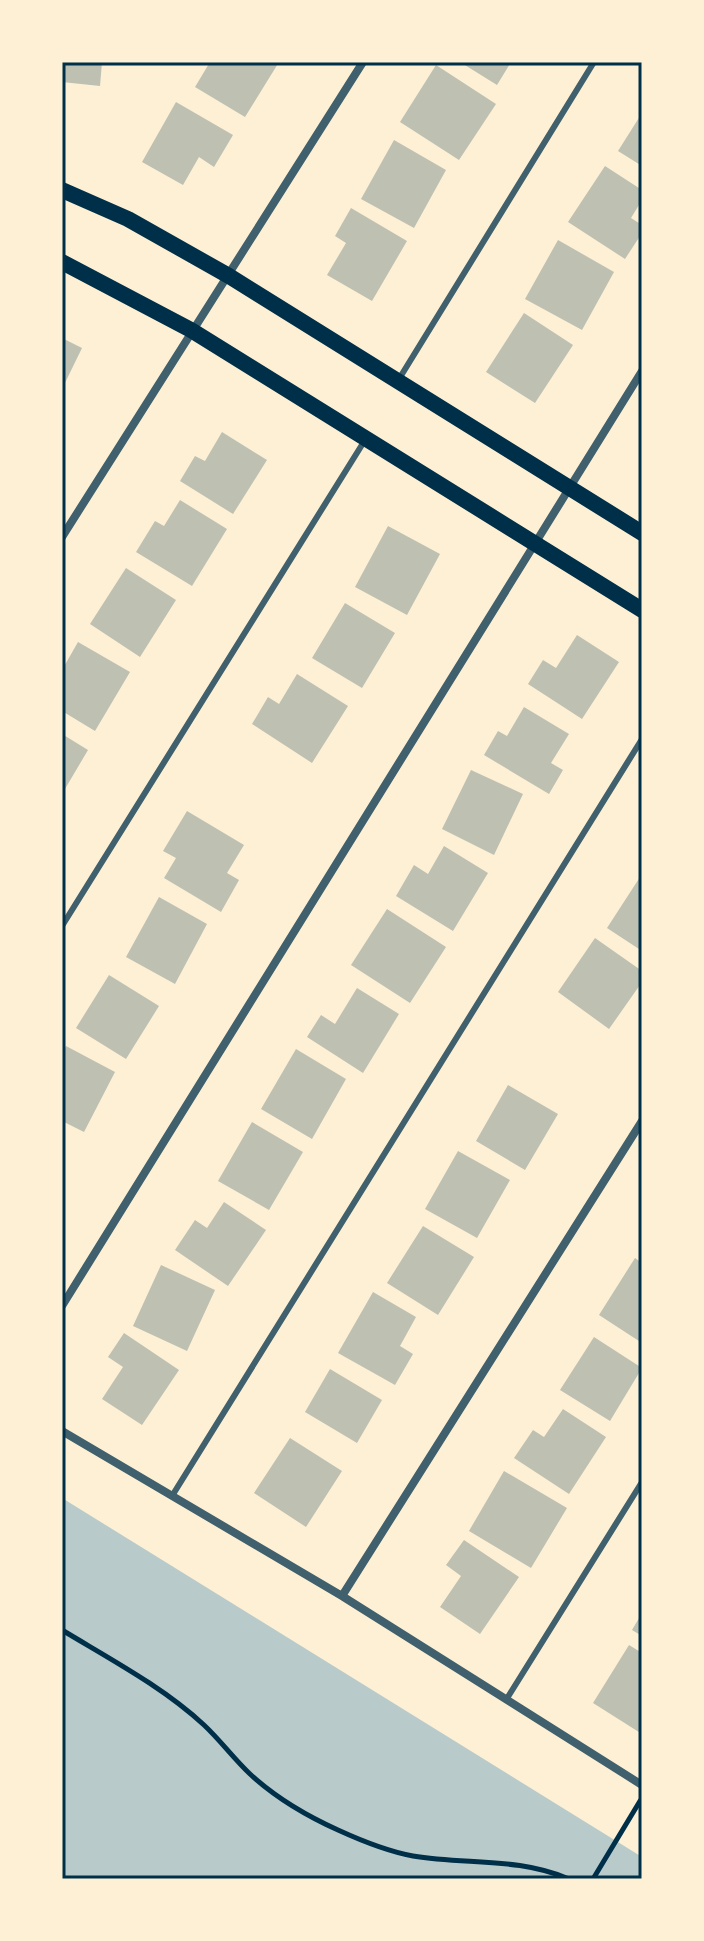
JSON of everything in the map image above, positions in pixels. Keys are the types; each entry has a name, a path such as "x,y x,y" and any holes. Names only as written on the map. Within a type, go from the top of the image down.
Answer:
{"main road":[{"path":"62,190 128,219 229,276 568,490 642,533"},
{"path":"62,262 191,330 642,610"}],"street":[{"path":"62,537 363,62"},
{"path":"62,1306 642,371"},
{"path":"342,1596 642,1121"},
{"path":"62,1431 342,1596 642,1785"}],"lane":[{"path":"397,382 594,62"},
{"path":"62,926 366,439"},
{"path":"172,1496 642,739"},
{"path":"506,1700 642,1482"}],"path":[{"path":"62,1630 174,1702 204,1725 251,1775 290,1805 335,1829 383,1849 416,1856 499,1861 544,1868 569,1879"},
{"path":"593,1879 642,1798"}],"shaded area":[{"path":"62,1498 642,1857 642,1879 62,1879"}],"building":[{"path":"62,62 102,62 100,86 62,82"},
{"path":"210,62 279,62 245,117 195,87"},
{"path":"460,62 511,62 497,85"},
{"path":"436,65 496,104 459,160 400,122"},
{"path":"176,102 233,135 214,167 199,157 183,185 142,162"},
{"path":"642,113 642,166 618,151"},
{"path":"394,140 446,170 414,228 361,199"},
{"path":"605,166 642,190 642,200 631,218 642,225 642,233 625,259 568,222"},
{"path":"351,208 407,241 372,301 327,275 346,243 335,236"},
{"path":"558,240 614,272 582,330 525,299"},
{"path":"524,313 573,345 535,403 486,372"},
{"path":"62,338 82,348 62,389"},
{"path":"222,432 267,460 233,514 180,481 195,456 205,461"},
{"path":"180,500 227,529 192,586 136,552 155,521 164,526"},
{"path":"388,526 440,554 407,615 355,587"},
{"path":"126,568 176,600 140,657 90,624"},
{"path":"345,603 395,633 362,688 312,658"},
{"path":"577,635 619,662 582,719 528,684 543,660 556,668"},
{"path":"78,642 130,672 95,731 62,711 62,670"},
{"path":"297,674 348,706 312,763 252,724 268,697 279,704"},
{"path":"524,707 569,734 551,763 563,770 549,794 484,755 498,731 507,736"},
{"path":"62,734 88,750 62,794"},
{"path":"471,770 523,794 494,855 442,829"},
{"path":"187,811 244,845 227,873 239,880 221,912 164,878 176,858 163,851"},
{"path":"444,846 488,873 453,931 396,896 414,865 428,874"},
{"path":"642,874 642,951 607,928"},
{"path":"159,897 207,924 175,984 126,957"},
{"path":"387,909 446,947 410,1003 351,965"},
{"path":"595,938 642,971 642,982 609,1029 558,992"},
{"path":"109,975 159,1006 126,1059 76,1028"},
{"path":"357,988 399,1014 363,1073 307,1037 321,1015 335,1024"},
{"path":"66,1046 115,1072 84,1132 62,1121 62,1054"},
{"path":"296,1049 346,1079 312,1139 261,1109"},
{"path":"508,1085 558,1114 525,1170 476,1141"},
{"path":"252,1122 303,1152 269,1210 218,1181"},
{"path":"458,1151 510,1180 477,1238 425,1209"},
{"path":"224,1202 266,1230 228,1286 175,1250 195,1220 207,1228"},
{"path":"423,1226 474,1257 438,1315 387,1283"},
{"path":"635,1258 642,1263 642,1343 599,1315"},
{"path":"161,1265 215,1290 187,1351 133,1326"},
{"path":"373,1292 416,1317 400,1346 413,1354 395,1385 338,1353"},
{"path":"124,1333 179,1370 142,1425 102,1399 123,1367 108,1357"},
{"path":"594,1337 642,1368 610,1421 560,1390"},
{"path":"330,1369 382,1400 357,1443 305,1412"},
{"path":"563,1409 606,1437 569,1494 514,1458 533,1430 544,1437"},
{"path":"290,1438 342,1471 306,1527 254,1493"},
{"path":"504,1471 567,1508 531,1568 469,1531"},
{"path":"464,1540 519,1577 480,1634 440,1607 461,1576 446,1565"},
{"path":"642,1613 642,1636 632,1630"},
{"path":"629,1645 642,1653 642,1734 593,1703"}]}
